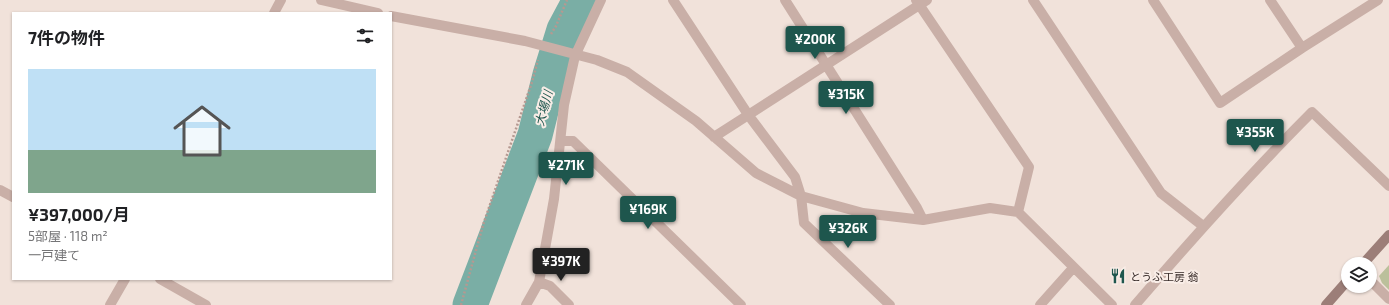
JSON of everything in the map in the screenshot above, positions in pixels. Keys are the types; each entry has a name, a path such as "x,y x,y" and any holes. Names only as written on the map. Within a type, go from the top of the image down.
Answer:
{"street":[{"path":"275,12 281,0"},
{"path":"321,0 374,12"},
{"path":"526,305 539,282 554,199 564,105 575,56 601,0"},
{"path":"673,0 748,116 795,177 801,196 804,222 890,305"},
{"path":"785,0 828,64 923,220"},
{"path":"1033,0 1161,193 1203,226"},
{"path":"1153,0 1220,102 1378,0"},
{"path":"1270,0 1302,48"},
{"path":"714,138 921,2 1029,168 1018,212"},
{"path":"392,16 546,47 575,56 597,60 627,72 696,121 756,173 801,196 863,213 923,220 990,208 1018,212 1112,305"},
{"path":"1135,305 1203,226 1266,158 1312,112 1389,186"},
{"path":"561,142 573,141 741,305"},
{"path":"0,190 12,196"},
{"path":"1369,257 1389,235"},
{"path":"1040,305 1073,268"},
{"path":"110,305 124,280"},
{"path":"162,280 206,305"},
{"path":"539,282 550,286 569,305"},
{"path":"1377,287 1389,299"},
{"path":"1326,305 1341,288"}],"path":[{"path":"461,305 483,225 532,82 567,0"}],"green space":[{"path":"1389,265 1389,290 1382,283 1379,276"}],"waterway":[{"name":"大場川","path":"470,305 535,135 550,75 564,30 580,0"}],"place":[{"name":"とうふ工房 翁","path":"1118,276"}]}
